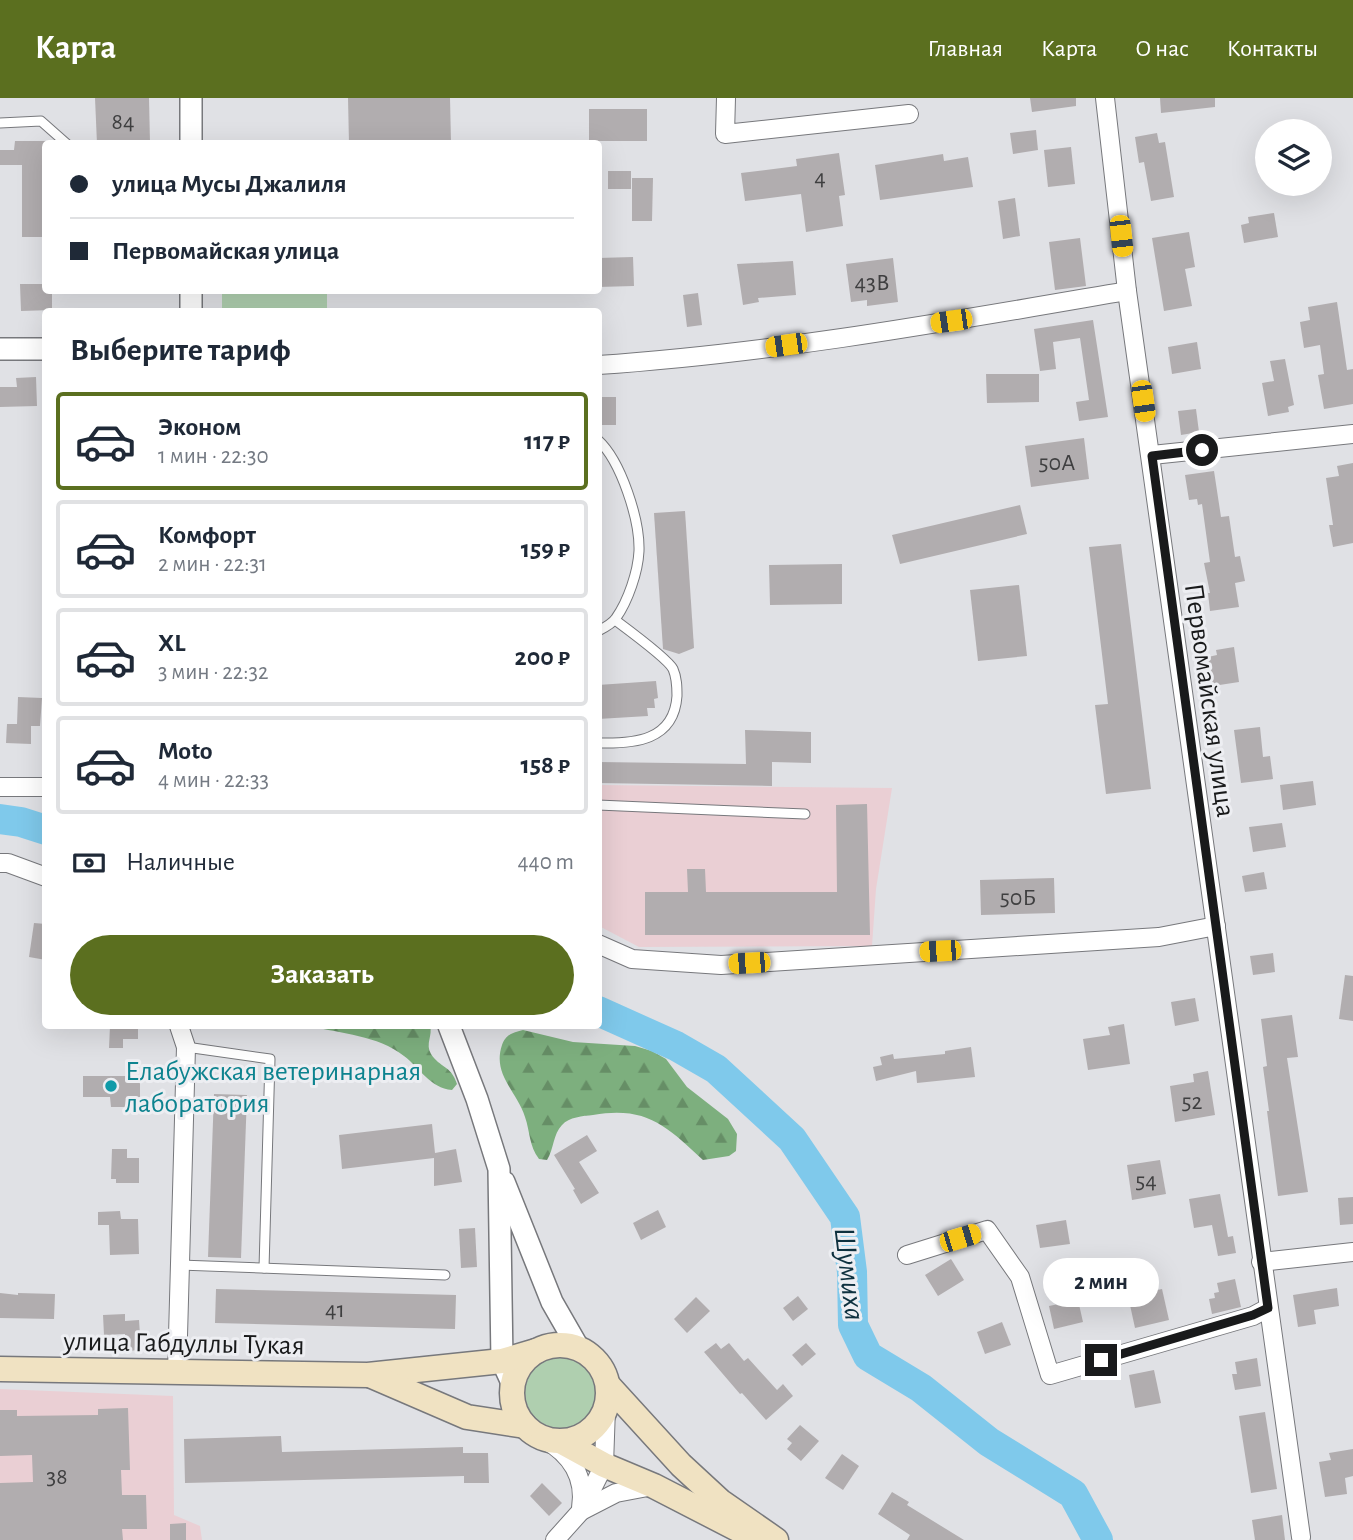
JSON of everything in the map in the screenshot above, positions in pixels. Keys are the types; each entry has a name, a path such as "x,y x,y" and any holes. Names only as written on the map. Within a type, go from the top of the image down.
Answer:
{"main road":[{"path":"763,1540 544,1436 517,1414 512,1400 513,1385 521,1366 536,1351 557,1345 579,1349 592,1357 597,1364 607,1397 720,1501 776,1540"},
{"name":"улица Габдуллы Тукая","path":"0,1369 368,1375 502,1361 536,1351"},
{"name":"улица Габдуллы Тукая","path":"368,1375 467,1417 544,1436"},
{"path":"544,1436 576,1439 589,1432 600,1421 607,1397"}],"street":[{"path":"191,98 191,140"},
{"path":"726,98 726,134 909,114"},
{"name":"Первомайская улица","path":"1105,98 1127,291 1301,1537"},
{"path":"602,365 703,357 978,317 1127,291"},
{"path":"0,349 42,349"},
{"path":"1152,456 1353,434"},
{"path":"0,787 42,787"},
{"path":"0,863 9,863 42,875"},
{"path":"602,946 632,959 721,965 1159,937 1216,926"},
{"path":"177,1373 186,1047 180,1029"},
{"path":"450,1029 499,1169 552,1302 579,1349"},
{"path":"499,1169 502,1361 513,1385"},
{"path":"907,1255 987,1230 1020,1277 1050,1375 1253,1315 1268,1308"},
{"path":"1261,1262 1353,1252"},
{"path":"555,1540 581,1511 604,1465 607,1397"},
{"path":"544,1436 563,1452 576,1469 582,1490 581,1511"},
{"path":"581,1511 616,1493 654,1486"}],"lane":[{"path":"0,123 41,121 62,140"},
{"path":"602,443 624,481 634,514 639,550 633,581 615,620 602,628"},
{"path":"602,743 629,744 654,736 671,720 676,704 677,684 673,667 615,620"},
{"path":"602,805 805,814"},
{"path":"186,1047 270,1059 264,1268"},
{"path":"180,1265 445,1275"}],"shaded area":[{"path":"602,785 892,788 876,889 872,946 639,947 602,928"},
{"path":"0,1389 173,1396 174,1515 200,1526 202,1540 0,1540"}],"green space":[{"path":"222,294 327,294 327,308 222,308"},
{"path":"325,1029 430,1029 431,1054 452,1073 457,1084 452,1090 437,1086 394,1049 359,1036"},
{"path":"523,1030 573,1042 635,1046 652,1051 666,1059 687,1087 728,1119 737,1134 736,1151 729,1156 703,1160 678,1137 654,1121 628,1113 612,1113 581,1116 565,1122 557,1133 547,1160 539,1159 533,1149 527,1122 500,1065 505,1038"},
{"path":"562,1356 576,1359 588,1367 596,1379 599,1393 596,1407 588,1419 576,1427 562,1430 548,1427 536,1419 528,1407 525,1393 528,1379 536,1367 548,1359"}],"building":[{"path":"95,98 149,98 150,140 97,140"},
{"path":"348,98 450,98 451,140 349,140"},
{"path":"1030,98 1076,98 1076,106 1032,112"},
{"path":"1160,98 1215,98 1215,107 1161,113"},
{"path":"589,109 647,109 647,141 589,140"},
{"path":"1036,130 1038,150 1013,154 1010,133"},
{"path":"1157,133 1159,143 1165,142 1174,197 1151,201 1144,162 1139,163 1135,137"},
{"path":"15,141 42,141 42,237 22,237 22,165 0,165 0,150 14,150"},
{"path":"1071,147 1075,184 1048,187 1044,150"},
{"path":"839,153 845,195 839,196 843,226 806,232 801,194 745,201 741,173 797,166 796,159"},
{"path":"943,154 944,161 968,157 973,187 880,200 875,165"},
{"path":"608,171 631,171 631,189 608,189"},
{"path":"632,178 653,178 652,221 632,221"},
{"path":"1015,198 1020,236 1003,239 998,201"},
{"path":"1274,213 1278,237 1244,243 1241,225 1249,223 1248,217"},
{"path":"1189,232 1195,267 1185,269 1192,306 1164,311 1152,238"},
{"path":"1080,238 1086,286 1055,290 1049,242"},
{"path":"633,257 634,286 602,287 602,258"},
{"path":"893,258 898,302 867,306 867,300 851,302 846,264"},
{"path":"793,261 796,295 758,298 759,302 743,305 737,264"},
{"path":"20,284 42,284 42,294 52,294 52,308 21,311"},
{"path":"698,293 702,325 687,327 683,295"},
{"path":"1337,302 1347,370 1353,369 1353,404 1324,409 1318,375 1324,374 1320,345 1304,348 1300,322 1310,320 1308,307"},
{"path":"1093,320 1108,417 1079,421 1076,402 1089,400 1080,338 1053,342 1056,369 1040,371 1034,329"},
{"path":"1197,342 1201,369 1172,374 1168,347"},
{"path":"1285,359 1294,405 1288,407 1289,412 1268,416 1262,383 1274,381 1270,361"},
{"path":"986,374 1039,374 1039,402 987,403"},
{"path":"36,377 37,406 0,407 0,387 17,387 16,378"},
{"path":"602,397 616,397 616,425 602,425"},
{"path":"1196,409 1199,432 1181,435 1178,411"},
{"path":"1084,438 1089,479 1031,487 1025,446"},
{"path":"1353,463 1353,543 1333,547 1329,525 1333,525 1326,478 1339,476 1337,466"},
{"path":"1214,471 1221,517 1229,516 1235,557 1240,556 1245,581 1235,583 1239,607 1210,611 1210,593 1204,563 1210,562 1202,504 1198,505 1197,499 1189,500 1185,475"},
{"path":"1020,505 1027,534 900,564 892,535"},
{"path":"685,511 694,648 679,654 663,649 654,513"},
{"path":"1121,544 1151,789 1106,794 1095,705 1108,704 1089,547"},
{"path":"842,564 842,604 770,605 769,565"},
{"path":"1019,585 1027,656 978,661 970,590"},
{"path":"1234,647 1239,682 1213,686 1208,657 1217,655 1216,650"},
{"path":"656,681 658,698 654,699 655,708 647,708 648,716 602,719 602,685"},
{"path":"18,697 42,698 40,726 31,726 31,744 6,743 7,724 17,724"},
{"path":"1260,727 1263,757 1270,756 1273,779 1241,783 1234,730"},
{"path":"745,730 811,732 811,763 772,762 772,786 602,783 602,762 746,764"},
{"path":"1313,781 1316,805 1283,810 1280,785"},
{"path":"867,804 870,935 645,935 645,892 688,892 687,869 705,869 706,892 837,892 836,805"},
{"path":"1282,823 1286,847 1253,852 1249,827"},
{"path":"1264,872 1267,889 1245,892 1242,876"},
{"path":"1054,878 1055,913 981,915 980,880"},
{"path":"34,923 42,924 42,959 29,957"},
{"path":"1273,953 1275,972 1253,975 1250,956"},
{"path":"1345,975 1353,976 1353,1021 1339,1019"},
{"path":"1195,998 1199,1021 1175,1026 1171,1002"},
{"path":"1292,1015 1298,1057 1287,1058 1308,1192 1278,1196 1267,1111 1263,1067 1267,1066 1261,1019"},
{"path":"1124,1024 1130,1064 1088,1070 1083,1039 1110,1035 1108,1027"},
{"path":"110,1029 138,1029 138,1039 123,1039 123,1048 109,1048"},
{"path":"971,1047 975,1077 917,1083 916,1071 876,1081 873,1067 882,1065 880,1057 893,1054 894,1059 945,1054 945,1051"},
{"path":"1208,1071 1215,1115 1175,1122 1170,1086 1194,1082 1193,1074"},
{"name":"Елабужская ветеринарная лаборатория","path":"83,1076 140,1076 140,1097 134,1097 134,1107 111,1107 110,1097 83,1097"},
{"path":"214,1094 247,1095 241,1258 208,1257"},
{"path":"432,1124 435,1153 456,1149 462,1182 434,1186 434,1158 342,1169 339,1135"},
{"path":"587,1135 597,1151 579,1162 599,1193 581,1204 554,1155"},
{"path":"112,1149 127,1149 127,1158 139,1158 139,1183 116,1183 116,1179 111,1179"},
{"path":"1160,1160 1166,1194 1132,1200 1127,1165"},
{"path":"1220,1194 1228,1237 1233,1236 1236,1253 1218,1256 1212,1225 1194,1228 1189,1199"},
{"path":"1353,1197 1353,1224 1340,1225 1338,1198"},
{"path":"658,1210 666,1227 641,1240 633,1223"},
{"path":"120,1211 121,1219 138,1219 139,1254 110,1255 109,1225 98,1225 98,1212"},
{"path":"1066,1220 1070,1244 1040,1248 1036,1225"},
{"path":"475,1228 477,1267 461,1268 459,1229"},
{"path":"951,1259 964,1280 938,1296 925,1275"},
{"path":"1235,1279 1241,1307 1212,1314 1209,1299 1215,1298 1214,1293 1219,1292 1217,1283"},
{"path":"1337,1288 1339,1306 1314,1310 1316,1324 1298,1327 1293,1295"},
{"path":"216,1289 456,1295 455,1329 215,1323"},
{"path":"1162,1289 1169,1320 1135,1328 1128,1296"},
{"path":"0,1293 55,1294 54,1319 0,1318"},
{"path":"798,1296 808,1309 793,1321 783,1308"},
{"path":"696,1297 710,1311 687,1333 674,1319"},
{"path":"1078,1300 1083,1322 1054,1329 1049,1306"},
{"path":"125,1314 125,1321 139,1320 141,1350 126,1351 125,1334 104,1335 103,1315"},
{"path":"1002,1322 1011,1345 985,1354 977,1332"},
{"path":"716,1343 721,1349 729,1343 744,1361 748,1358 777,1390 783,1384 793,1396 766,1420 704,1352"},
{"path":"806,1343 816,1354 802,1366 792,1355"},
{"path":"1257,1358 1261,1386 1235,1390 1232,1374 1237,1374 1235,1362"},
{"path":"1154,1370 1161,1403 1135,1408 1129,1375"},
{"path":"128,1408 130,1470 121,1470 122,1495 146,1495 147,1529 122,1529 123,1540 0,1540 0,1483 33,1482 32,1455 0,1456 0,1410 17,1410 17,1416 98,1415 98,1409"},
{"path":"1265,1412 1277,1489 1251,1493 1239,1416"},
{"path":"800,1425 819,1441 801,1461 787,1449 792,1443 787,1439"},
{"path":"281,1436 282,1452 463,1447 463,1453 488,1453 489,1483 464,1483 464,1476 185,1483 184,1439"},
{"path":"1353,1449 1353,1476 1345,1478 1347,1494 1325,1497 1319,1462 1331,1460 1329,1453"},
{"path":"842,1454 859,1466 843,1490 825,1478"},
{"path":"542,1483 562,1503 549,1516 530,1496"},
{"path":"892,1492 909,1502 907,1505 964,1540 907,1540 910,1535 878,1514"},
{"path":"1282,1515 1285,1540 1255,1540 1252,1520"},
{"path":"186,1523 186,1540 170,1540 170,1524"}],"waterway":[{"name":"Шумиха","path":"0,819 42,829"},
{"name":"Шумиха","path":"602,1013 676,1046 716,1069 792,1139 845,1217 852,1272 853,1325 868,1356 921,1388 989,1442 1073,1494 1098,1540"}],"place":[{"name":"Елабужская ветеринарная лаборатория","path":"111,1086"}],"route":[{"path":"1101,1360 1253,1315 1268,1308 1152,456 1202,450"}]}
